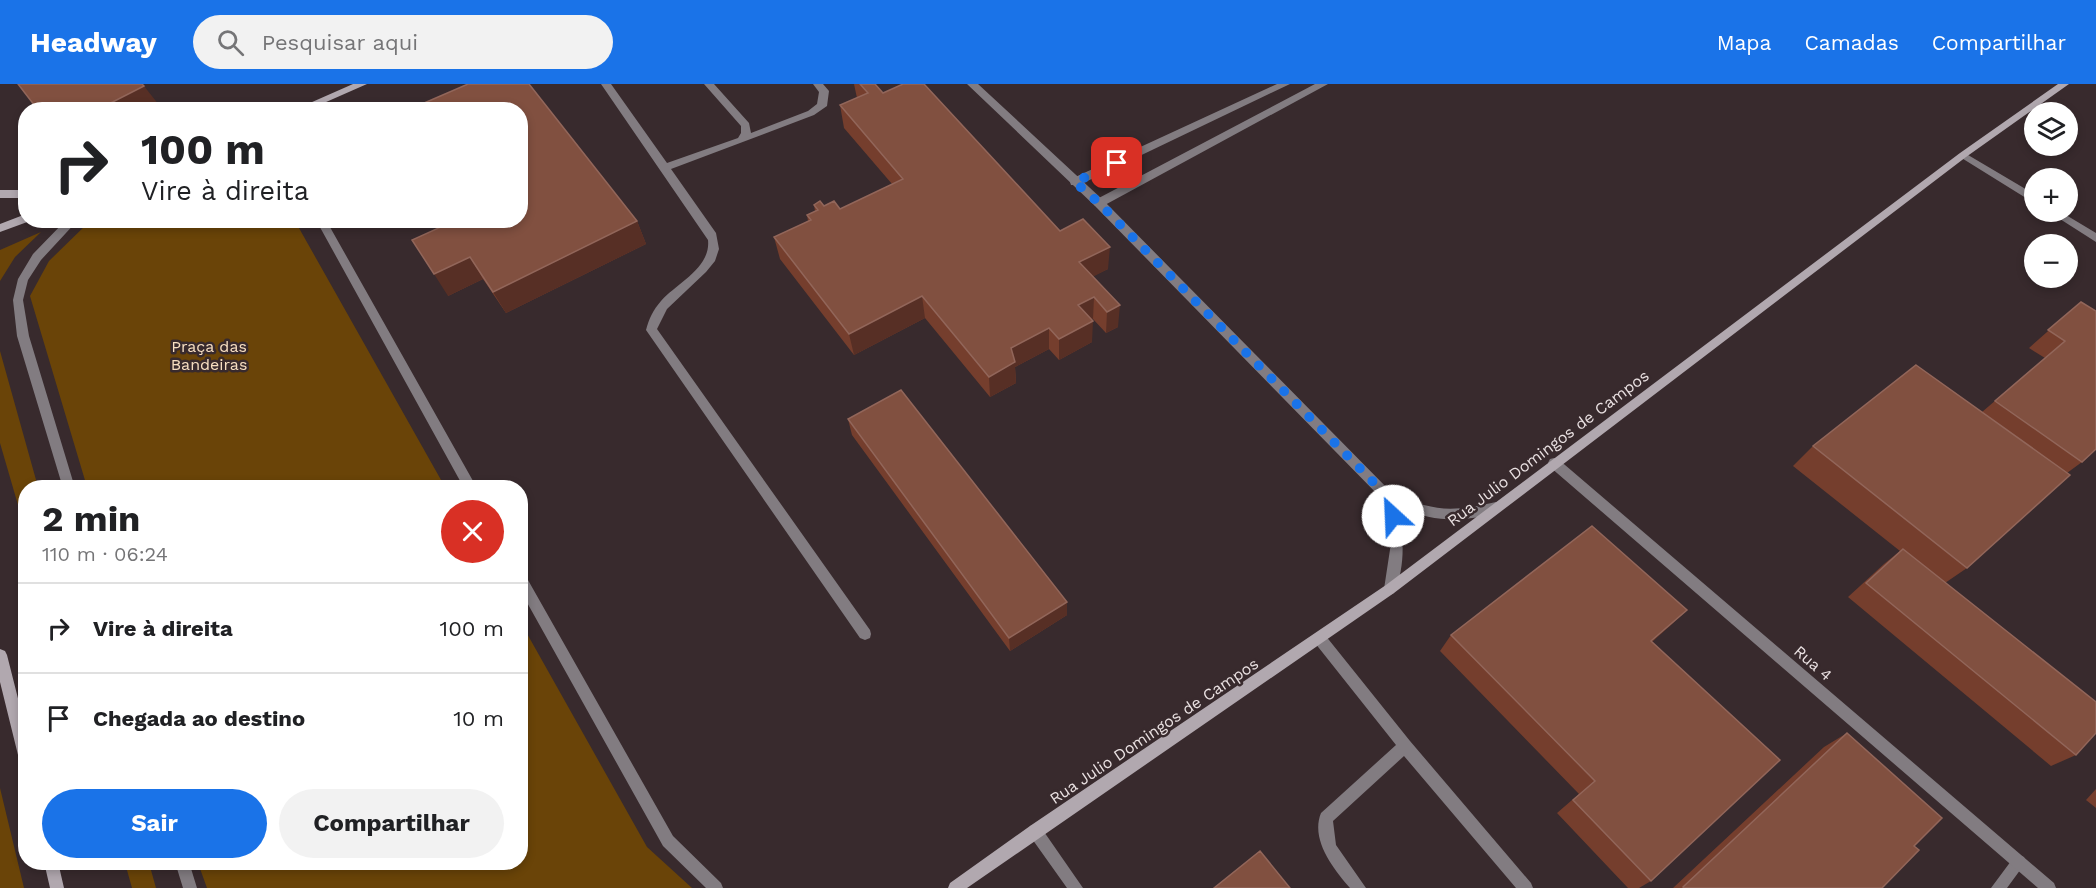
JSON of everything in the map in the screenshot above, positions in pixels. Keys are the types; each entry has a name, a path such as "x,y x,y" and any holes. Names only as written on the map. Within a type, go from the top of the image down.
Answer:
{"street":[{"path":"318,102 362,84"},
{"path":"606,84 712,237 713,252 706,264 660,307 651,330 865,634"},
{"path":"709,84 746,125 746,133 742,140"},
{"path":"664,168 811,113 822,106 824,91 818,84"},
{"path":"972,84 1099,203 1388,497 1423,512 1440,516 1456,516 1496,507"},
{"path":"1075,182 1285,84"},
{"path":"1099,203 1323,84"},
{"name":"Rua Julio Domingos de Campos","path":"955,888 1390,589 1964,155 2064,84"},
{"path":"1964,155 2024,193"},
{"path":"0,194 18,194"},
{"path":"0,228 18,221"},
{"path":"2070,222 2096,238"},
{"path":"65,228 37,257 23,279 18,300 23,336 67,480"},
{"path":"325,228 467,480"},
{"name":"Rua 4","path":"1554,463 2049,888"},
{"path":"1388,497 1398,534 1398,554 1390,589"},
{"path":"528,591 668,841 716,888"},
{"path":"1320,639 1405,746 1526,888"},
{"path":"0,655 18,727"},
{"path":"1359,888 1335,860 1324,835 1326,818 1405,746"},
{"path":"1035,831 1076,888"},
{"path":"1998,888 2019,862"},
{"path":"53,870 57,888"},
{"path":"185,870 190,888"}],"green space":[{"name":"Praça das Bandeiras","path":"83,228 299,228 441,480 85,480 30,296 49,261"},
{"path":"41,232 15,257 0,281 0,250"},
{"path":"0,351 36,480 18,480 18,505 0,443"},
{"path":"528,635 647,847 692,888 207,888 201,870 528,870"},
{"path":"0,788 24,888 0,888"},
{"path":"127,870 151,870 156,888 132,888"}],"building":[{"path":"18,84 142,84 144,86 113,102 32,102"},
{"path":"468,84 529,84 637,221 493,292 470,257 434,274 412,240 439,228 528,228 528,102 426,102"},
{"path":"860,84 875,84 883,93 903,84 924,84 1060,231 1083,219 1110,247 1079,262 1120,305 1107,312 1094,297 1078,305 1093,321 1059,339 1049,328 1011,348 1015,362 989,377 922,296 849,334 774,237 811,220 807,215 818,210 814,205 820,201 824,206 834,201 840,209 903,179 840,105 868,93"},
{"path":"2081,302 2096,311 2096,449 2082,462 1995,401 2065,341 2048,330"},
{"path":"1916,365 2070,475 1967,568 1813,446"},
{"path":"901,390 1067,602 1009,638 848,419"},
{"path":"1592,526 1687,610 1651,641 1780,760 1651,881 1573,800 1595,781 1451,635"},
{"path":"1903,549 2096,702 2096,733 2076,755 1866,583"},
{"path":"1847,733 1942,818 1914,846 1919,850 1882,888 1683,887"},
{"path":"1260,851 1290,888 1214,888"}],"route":[{"path":"1117,163 1075,182 1099,203 1388,497 1393,516"}]}
